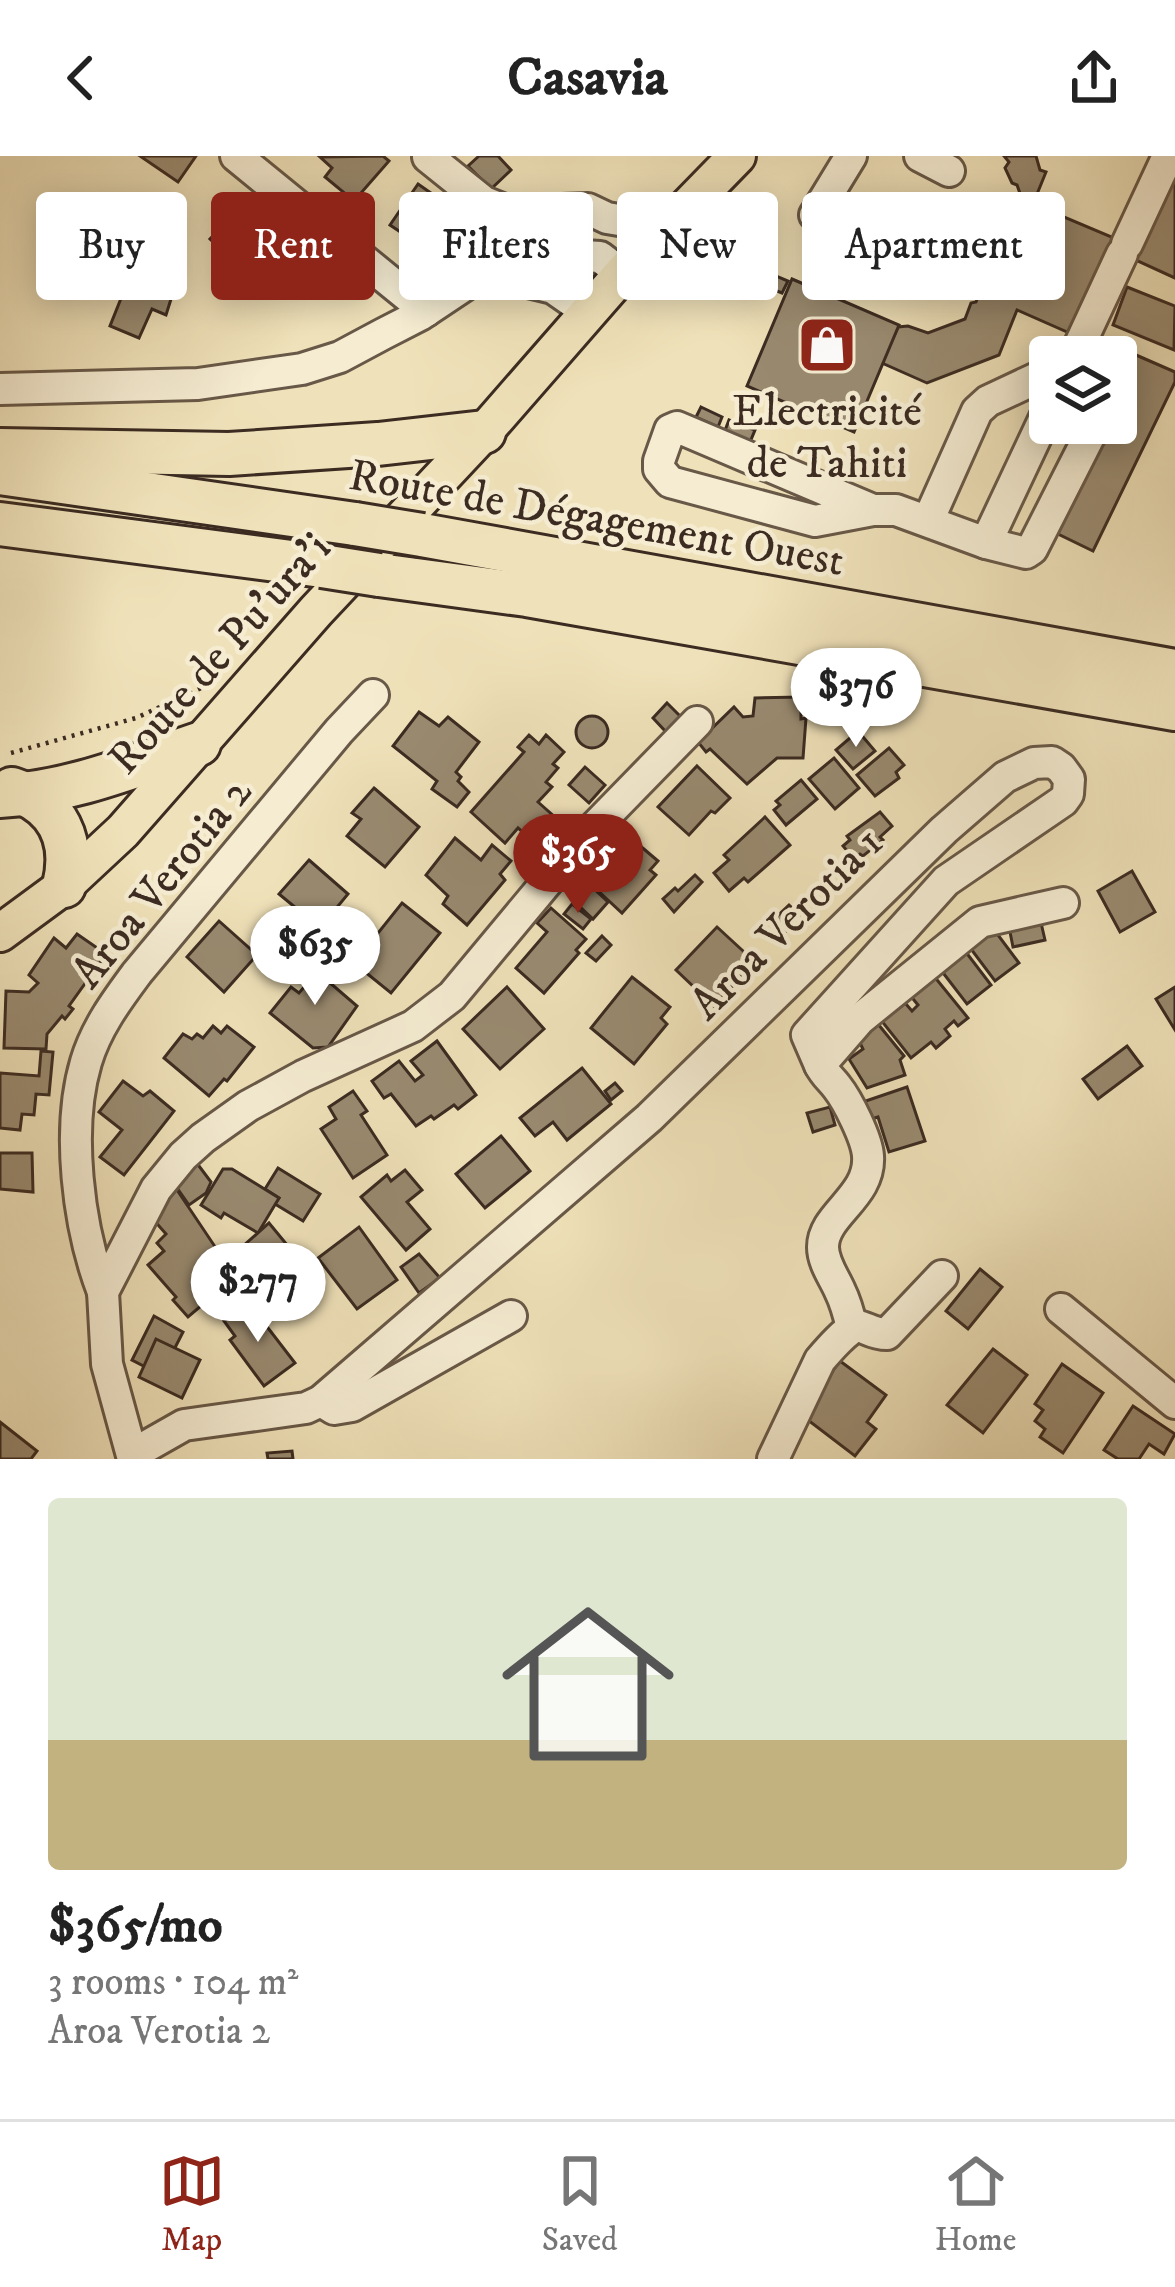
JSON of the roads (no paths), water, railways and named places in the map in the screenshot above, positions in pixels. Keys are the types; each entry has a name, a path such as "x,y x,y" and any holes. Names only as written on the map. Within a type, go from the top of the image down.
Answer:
{"highway":[{"path":"0,450 229,454 484,432"},
{"name":"Route de Dégagement Ouest","path":"0,473 422,535 1175,671"},
{"name":"Route de Dégagement Ouest","path":"0,524 527,595 1175,710"},
{"path":"10,792 94,779 199,744"},
{"path":"10,792 47,808 58,824 70,862 64,886"}],"main road":[{"name":"Route de Pu'ura'i","path":"702,192 737,156"},
{"name":"Route de Pu'ura'i","path":"0,933 64,886 123,831 617,280"}],"street":[{"path":"236,156 426,311"},
{"path":"828,192 851,156"},
{"path":"920,156 950,171"},
{"path":"1084,336 1168,156"},
{"path":"428,157 484,202 509,212 588,209 617,220"},
{"path":"0,389 198,384 302,369 340,357 442,300"},
{"path":"570,300 589,314"},
{"path":"928,521 977,411 1029,382"},
{"path":"873,510 677,427 670,430 659,461 659,469 670,482 815,521 896,510 1019,553 1032,549 1085,444"},
{"path":"986,543 1033,444"},
{"name":"Aroa Verotia 2","path":"133,1456 107,1364 103,1292 91,1261 79,1190 79,1103 85,1065 116,1001 137,973 373,695"},
{"name":"Aroa Verotia 2","path":"103,1292 142,1212 183,1156 248,1106 413,1025 452,996 582,840 697,722"},
{"name":"Aroa Verotia 1","path":"133,1456 184,1425 321,1402 662,1106 944,830 1005,777 1034,763 1052,762 1061,767 1070,787 1064,802 946,881 807,1035 820,1065"},
{"path":"852,1328 843,1296 825,1262 823,1245 826,1233 860,1191 868,1154 841,1092 820,1065 860,1019 980,922 1063,904"},
{"path":"773,1459 820,1360 852,1328 887,1334 942,1276"},
{"path":"1060,1309 1175,1402"},
{"name":"Aroa Verotia 1","path":"321,1402 334,1409 352,1406 511,1316"}],"place":[{"name":"Electricité de Tahiti","path":"827,345"}]}
